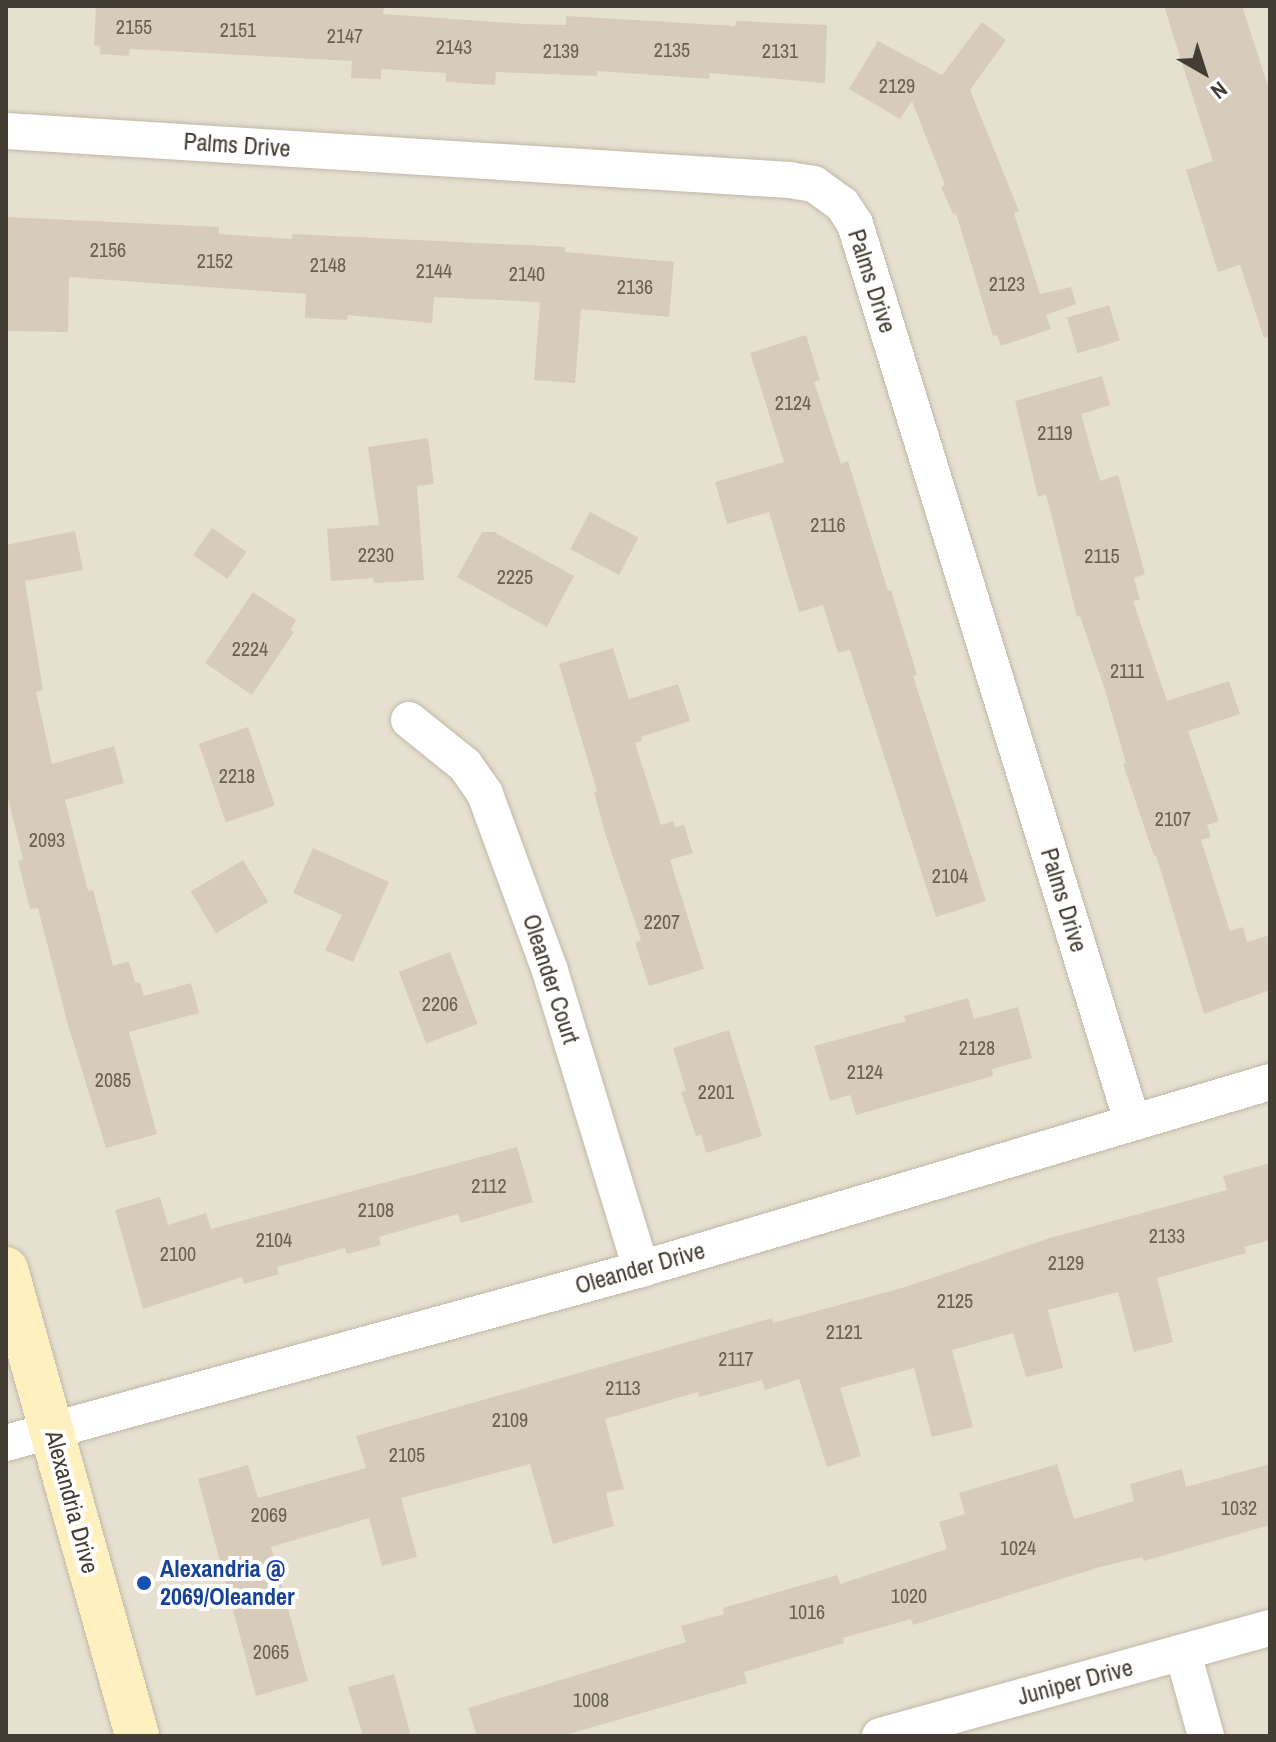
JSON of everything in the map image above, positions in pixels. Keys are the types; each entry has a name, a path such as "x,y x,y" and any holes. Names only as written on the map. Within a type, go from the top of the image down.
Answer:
{"street":[{"name":"Palms Drive","path":"6,131 789,180 814,184 829,193 855,224 1132,1121"},
{"name":"Oleander Court","path":"409,720 465,765 485,794 550,971 641,1269"},
{"name":"Oleander Drive","path":"6,1443 641,1269 1270,1082"},
{"name":"Alexandria Drive","path":"6,1269 137,1736"},
{"name":"Juniper Drive","path":"880,1736 1270,1628"},
{"path":"1183,1653 1206,1736"}],"shaded area":[{"path":"6,6 1270,6 1270,1736 6,1736"}],"building":[{"path":"96,6 384,6 383,14 526,24 566,25 566,16 735,26 736,21 827,25 825,83 710,73 709,79 597,71 597,76 496,72 495,85 446,82 446,73 381,69 381,79 351,78 352,61 130,49 129,56 100,54 100,46 94,45"},
{"path":"1164,6 1242,6 1270,92 1270,337 1264,338 1240,265 1218,272 1186,170 1213,161"},
{"path":"982,22 1006,40 970,90 1019,211 1014,213 1040,294 1071,287 1076,304 1046,315 1051,329 1001,346 997,335 993,336 956,213 953,214 941,187 945,185 912,101 900,119 849,89 878,41 942,75"},
{"path":"6,217 219,227 219,234 292,239 292,234 565,247 565,252 674,262 669,317 581,309 575,383 534,380 540,302 434,297 432,323 348,315 347,320 305,318 306,294 69,277 68,332 6,331"},
{"path":"1109,305 1120,340 1078,353 1067,318"},
{"path":"806,335 820,380 814,382 841,464 848,461 888,591 891,590 917,675 913,676 986,901 936,917 850,650 838,653 823,605 799,612 769,512 727,524 715,482 784,462 750,353"},
{"path":"1102,376 1110,405 1081,414 1100,481 1118,475 1145,574 1134,578 1140,600 1133,601 1167,701 1229,681 1240,714 1188,731 1219,821 1207,825 1211,837 1201,840 1230,931 1243,927 1247,942 1270,935 1270,990 1204,1014 1156,855 1123,764 1126,763 1105,690 1080,616 1077,617 1046,494 1038,497 1015,401"},
{"path":"428,438 434,484 417,486 424,580 374,583 373,578 331,581 327,529 379,525 368,447"},
{"path":"590,512 639,538 619,575 570,549"},
{"path":"212,528 246,552 227,579 193,555"},
{"path":"75,531 83,570 25,581 43,690 36,692 52,764 114,746 124,783 65,800 88,891 93,890 113,966 129,961 135,983 140,982 144,996 191,983 199,1013 129,1032 157,1134 106,1148 68,1025 38,908 30,909 18,861 23,859 6,790 6,545"},
{"path":"482,532 494,532 574,576 547,627 457,577"},
{"path":"253,592 296,620 290,630 294,632 252,695 205,663"},
{"path":"613,648 629,699 678,684 690,721 641,737 642,741 635,743 661,825 673,821 675,827 684,825 693,853 670,860 704,969 649,986 635,942 641,940 605,833 594,792 597,791 559,664"},
{"path":"248,727 275,805 226,822 199,744"},
{"path":"313,848 389,882 353,962 325,950 342,915 293,893"},
{"path":"243,860 268,902 216,933 191,891"},
{"path":"450,952 478,1024 426,1044 399,972"},
{"path":"968,998 974,1019 1018,1007 1032,1058 992,1069 993,1076 856,1115 850,1095 830,1101 814,1046 906,1021 904,1016"},
{"path":"729,1030 762,1136 706,1153 701,1135 696,1136 681,1092 686,1091 673,1048"},
{"path":"517,1147 533,1202 461,1223 458,1214 379,1237 381,1245 347,1254 345,1248 277,1267 279,1274 244,1284 242,1277 143,1309 115,1210 160,1197 168,1225 206,1213 211,1229"},
{"path":"1270,1163 1270,1240 1244,1247 1246,1253 1157,1278 1173,1342 1134,1352 1118,1292 1048,1310 1063,1368 1026,1377 1013,1333 952,1350 973,1427 932,1437 914,1368 840,1388 861,1456 827,1467 799,1379 765,1390 762,1380 699,1397 698,1392 605,1419 624,1489 606,1493 614,1526 553,1544 530,1464 401,1498 417,1557 382,1566 369,1518 271,1547 308,1681 256,1696 198,1479 248,1465 258,1498 366,1468 356,1436 772,1318 773,1323 905,1287 1050,1238 1227,1190 1223,1176"},
{"path":"1057,1464 1074,1519 1134,1501 1130,1484 1182,1469 1186,1487 1270,1464 1270,1525 1144,1561 1142,1557 1100,1567 913,1625 911,1619 843,1638 844,1643 744,1672 747,1683 561,1736 477,1736 468,1708 686,1642 681,1626 724,1614 723,1608 837,1575 840,1584 947,1549 939,1522 965,1514 959,1493"},
{"path":"394,1674 411,1736 363,1736 348,1687"}],"place":[{"name":"Alexandria @ 2069/Oleander","path":"144,1583"}]}
